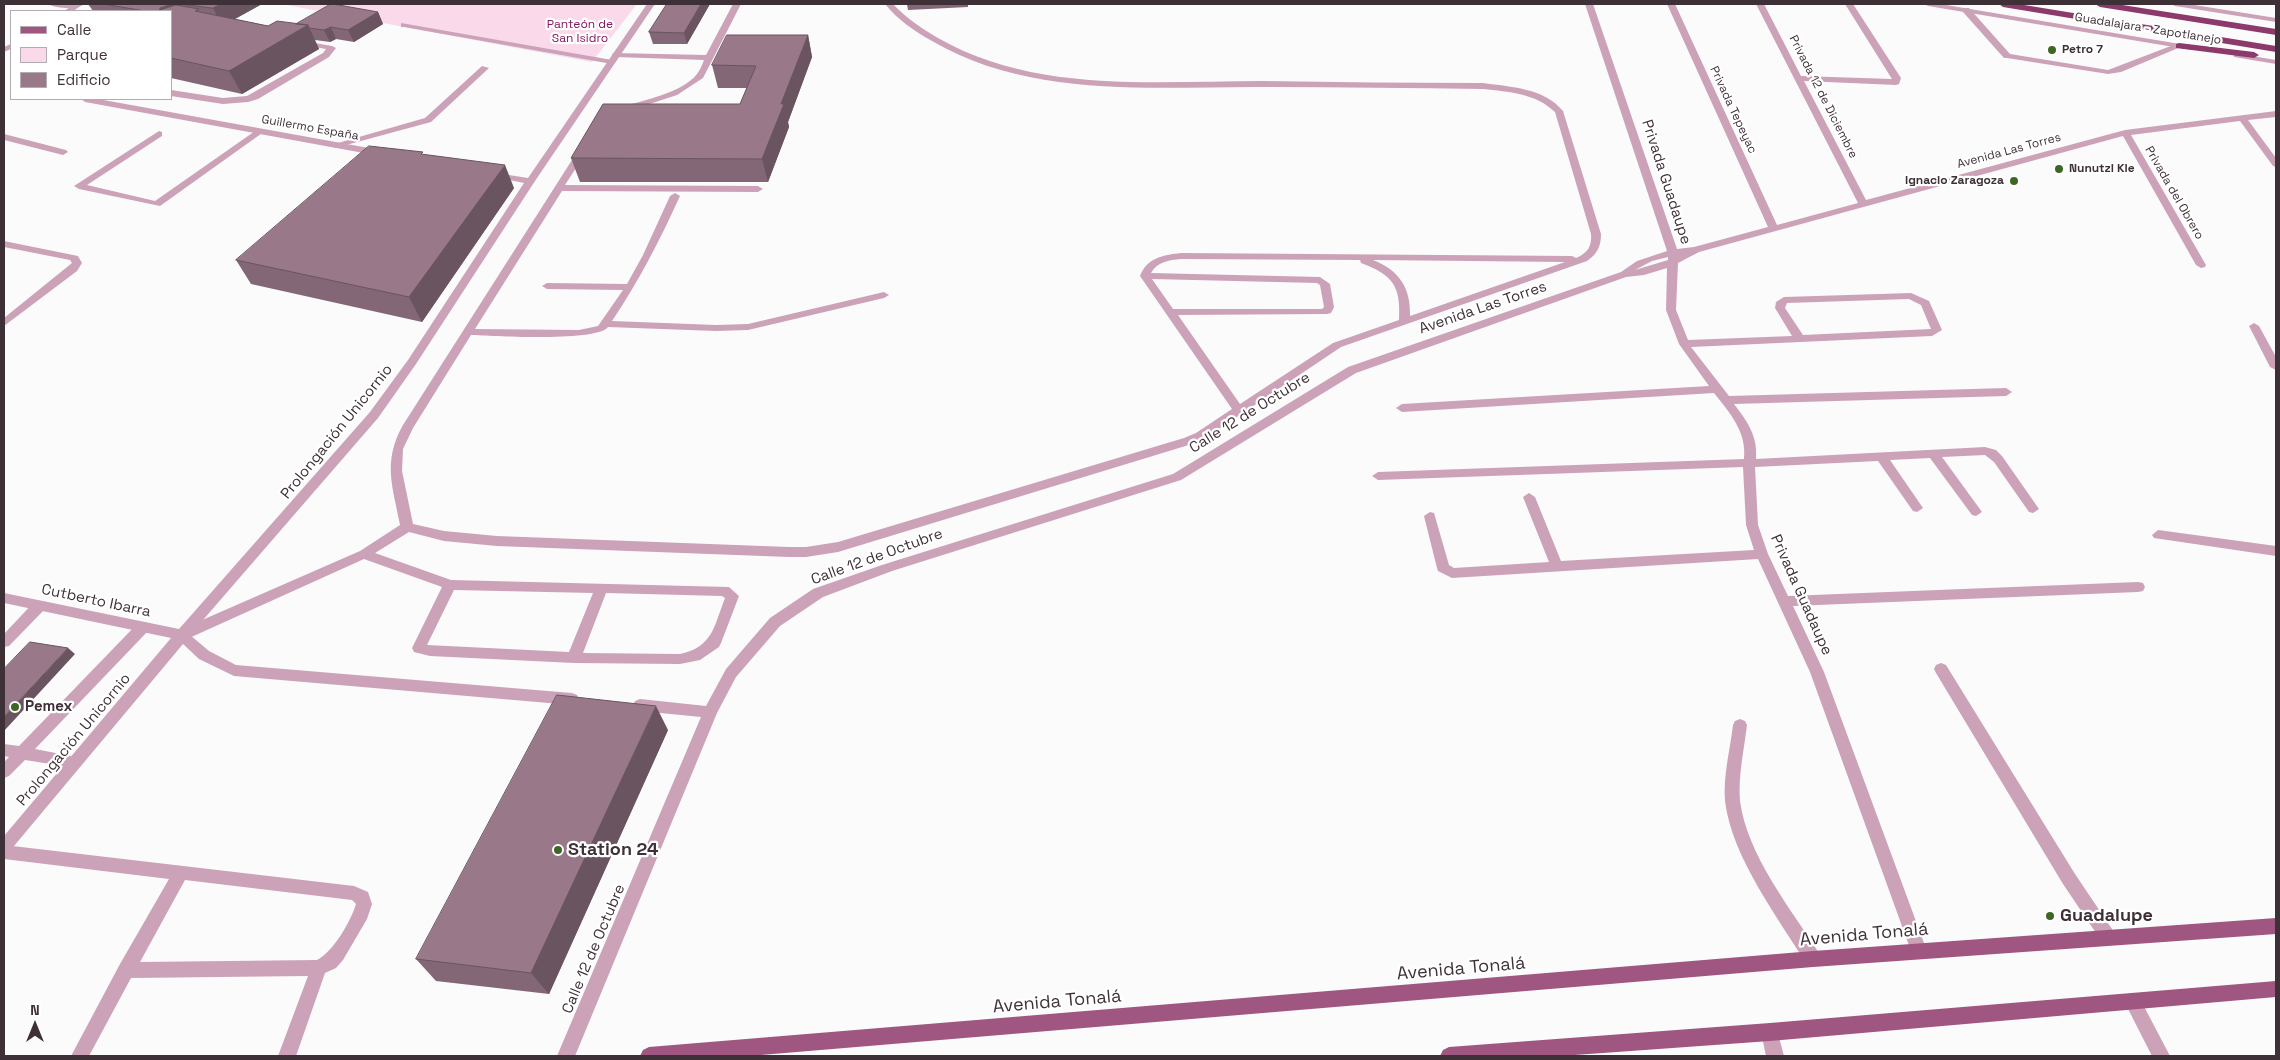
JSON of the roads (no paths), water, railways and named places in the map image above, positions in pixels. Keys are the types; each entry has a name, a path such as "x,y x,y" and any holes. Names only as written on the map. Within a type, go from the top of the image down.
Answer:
{"highway":[{"path":"2003,4 2276,49"},
{"path":"2100,4 2276,32"},
{"path":"2179,46 2276,58"}],"main road":[{"name":"Avenida Tonalá","path":"649,1056 1919,950 2276,926"},
{"path":"1449,1056 1770,1032 2276,989"}],"street":[{"path":"52,4 78,5"},
{"name":"Prolongación Unicornio","path":"4,847 182,635 374,415 412,362 530,181 651,4"},
{"path":"614,113 683,90 700,76 737,4"},
{"path":"581,700 234,670 204,655 182,635 364,554 407,527 444,536 497,541 789,552 824,550 1188,441 1200,436 1337,344 1583,259 1593,252 1596,234 1559,112 1551,103 1540,96 1483,86 1108,83 1035,76 990,65 941,46 909,23 889,4"},
{"name":"Privada Guadaupe","path":"1589,4 1674,258 1671,310 1684,344 1745,427 1751,447 1749,497 1752,525 1762,554 1818,672 1919,950"},
{"name":"Privada Tepeyac","path":"1671,4 1773,228"},
{"name":"Privada 12 de Diciembre","path":"1760,4 1863,203"},
{"path":"1799,78 1896,82 1897,78 1849,4"},
{"name":"Guadalajara - Zapotlanejo","path":"1928,4 2276,62"},
{"path":"2176,4 2276,20"},
{"path":"1966,10 2001,52 2016,59 2108,72 2118,70 2179,46"},
{"path":"404,25 614,58 709,58"},
{"path":"172,93 223,101 248,100 255,98 326,56 332,48 330,46 292,40"},
{"path":"335,145 428,120 485,68"},
{"name":"Guillermo España","path":"90,100 394,156"},
{"name":"Avenida Las Torres","path":"1352,370 1625,274 1648,272 1674,258 1696,250 1863,203 2125,133 2276,114"},
{"path":"2241,117 2276,164"},
{"path":"159,134 79,186 157,204 261,131"},
{"name":"Privada del Obrero","path":"2125,133 2201,265"},
{"path":"4,137 62,152"},
{"path":"407,527 396,471 397,449 417,411 587,143"},
{"path":"481,172 530,181"},
{"path":"559,188 758,189"},
{"path":"467,332 579,333 598,330 606,324 630,287 675,196"},
{"path":"4,244 74,258 77,263 73,269 4,323"},
{"path":"1145,276 1150,265 1172,257 1583,259"},
{"path":"1356,257 1381,266 1395,276 1404,292 1406,304 1404,321"},
{"path":"1145,276 1320,280 1326,284 1329,307 1327,311 1322,312 1170,312"},
{"path":"1145,276 1238,409"},
{"path":"547,286 630,287"},
{"path":"606,324 716,328 748,327 884,295"},
{"path":"1684,344 1932,333 1937,330 1925,303 1911,296 1784,300 1780,308 1799,338"},
{"path":"2254,326 2276,367"},
{"name":"Calle 12 de Octubre","path":"566,1056 710,712 731,672 774,622 818,593 887,568 1177,477 1352,370"},
{"path":"1402,408 1716,389"},
{"path":"1726,400 2006,392"},
{"path":"1378,476 1750,462 1933,452 1992,452 2034,509"},
{"path":"1933,452 1976,512"},
{"path":"1880,455 1917,508"},
{"path":"1529,497 1557,567"},
{"path":"1430,516 1442,564 1446,572 1458,574 1762,554"},
{"path":"2158,535 2276,551"},
{"path":"364,554 450,585 724,591 732,596 714,643 695,656 670,660 574,658 430,651 419,648 450,585"},
{"path":"1784,601 2138,587"},
{"path":"574,658 602,588"},
{"name":"Cutberto Ibarra","path":"4,598 182,635"},
{"path":"4,642 39,606"},
{"path":"4,772 143,627"},
{"path":"1941,669 2069,879 2108,938"},
{"path":"631,705 710,712"},
{"path":"1740,725 1733,800 1739,831 1752,858 1813,959"},
{"path":"4,750 76,762"},
{"path":"4,852 284,884 354,893 362,897 364,904 356,922 337,954 330,962 319,968 126,970"},
{"path":"80,1056 181,873"},
{"path":"287,1056 319,968"},
{"path":"2132,1001 2161,1056"},
{"path":"1770,1032 1775,1056"}],"place":[{"name":"Petro 7","path":"2052,50"},
{"name":"Nunutzi Kie","path":"2059,169"},
{"name":"Ignacio Zaragoza","path":"2014,181"},
{"name":"Pemex","path":"15,707"},
{"name":"Station 24","path":"558,850"},
{"name":"Guadalupe","path":"2050,916"}],"park label":[{"name":"Panteón de San Isidro","path":"580,32"}]}
